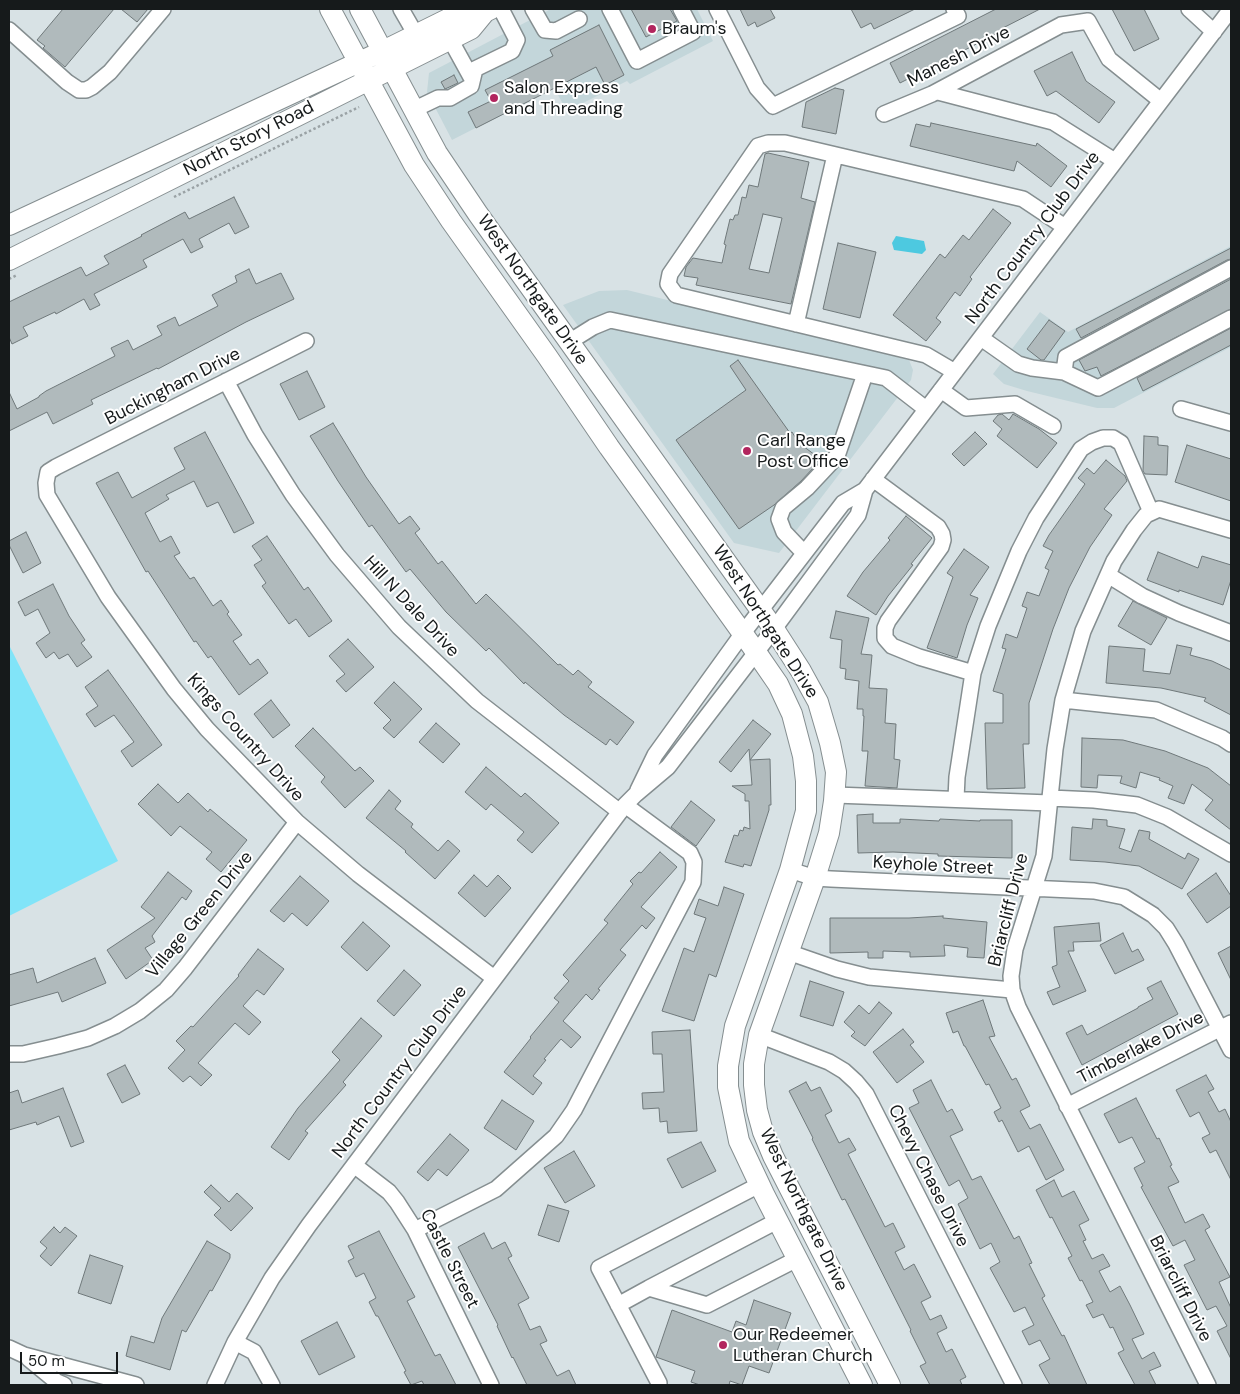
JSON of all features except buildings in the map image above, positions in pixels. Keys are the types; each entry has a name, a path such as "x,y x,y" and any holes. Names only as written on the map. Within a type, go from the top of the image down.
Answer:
{"main road":[{"name":"West Northgate Drive","path":"330,9 414,165 450,221 743,633 786,699 792,714 804,756 806,811 790,870 734,1026 728,1066 731,1107 739,1141 762,1190 862,1385"},
{"name":"West Northgate Drive","path":"360,9 437,153 774,629 801,670 818,702 836,772 835,795 829,833 815,878 759,1035 754,1064 757,1110 763,1132 786,1182 890,1385"},
{"name":"North Story Road","path":"9,226 358,61 388,59 450,39 471,29 492,10"},
{"name":"North Story Road","path":"13,267 368,80 388,59 416,35 462,12 492,10"},
{"path":"547,356 569,342"},
{"path":"762,1190 786,1182"}],"street":[{"path":"9,30 67,82 79,90 86,90 92,88 110,72 163,9"},
{"path":"401,9 416,35"},
{"path":"533,9 545,30 556,31 579,18"},
{"path":"610,9 637,61 693,32 681,9"},
{"path":"717,9 757,88 773,106 958,16 954,9"},
{"path":"1189,9 1214,32"},
{"name":"North Country Club Drive","path":"215,1385 236,1342 272,1278 354,1165 623,809 636,794 668,767 774,629 858,515 869,484 1231,9"},
{"path":"413,110 438,98 450,98 471,86 475,69 512,51 517,40 492,10"},
{"name":"Manesh Drive","path":"884,114 938,92 1061,25 1088,20 1109,59 1161,101"},
{"path":"450,39 472,79"},
{"path":"938,92 1053,122 1115,161"},
{"path":"955,372 926,355 676,295 668,284 670,274 758,146 768,143 785,143 1023,199 1065,228"},
{"path":"796,324 835,155"},
{"path":"1064,372 1066,357 1231,268"},
{"path":"981,338 1018,364 1032,368 1064,372 1098,388 1231,318"},
{"path":"569,342 593,327 610,320 886,378 926,409"},
{"name":"Buckingham Drive","path":"56,467 306,340"},
{"path":"804,553 784,532 779,519 783,508 807,488 837,456 866,374"},
{"name":"Hill N Dale Drive","path":"226,382 292,495 337,555 399,627 477,700 623,809 690,853 694,862 693,882 574,1110 556,1136 496,1189 415,1230"},
{"path":"941,390 966,408 1015,404 1053,426"},
{"path":"1182,408 1231,423"},
{"path":"956,798 957,777 973,673 988,626 1019,551 1036,518 1081,449 1103,438 1113,438 1121,443 1151,512 1159,510 1231,530"},
{"name":"Kings Country Drive","path":"56,467 48,472 46,483 47,495 108,597 174,689 202,722 297,822 358,874 494,978"},
{"path":"869,484 938,528 943,540 941,547 888,621 884,628 885,638 892,646 919,657 973,673"},
{"name":"North Country Club Drive","path":"636,794 654,755 760,610 843,502 869,484"},
{"name":"Briarcliff Drive","path":"1151,512 1134,530 1114,561 1083,631 1063,700 1055,749 1044,856 1032,889 1011,966 1012,990 1018,1007 1067,1106 1208,1385"},
{"path":"1108,574 1142,596 1231,632"},
{"path":"1063,700 1156,710 1231,744"},
{"path":"835,795 1050,801 1078,798 1137,805 1167,817 1231,854"},
{"name":"Village Green Drive","path":"9,1054 23,1054 88,1038 115,1026 140,1011 166,990 185,968 297,822"},
{"name":"Keyhole Street","path":"790,870 815,878 1109,893 1124,897 1153,915 1166,928 1226,1026 1231,1050"},
{"path":"788,952 837,969 869,977 1012,990"},
{"name":"Timberlake Drive","path":"1067,1106 1226,1026"},
{"name":"Chevy Chase Drive","path":"759,1035 829,1062 844,1071 866,1094 1014,1385"},
{"name":"Castle Street","path":"354,1165 389,1192 415,1230 491,1385"},
{"path":"659,1383 599,1268 762,1190"},
{"path":"618,1305 778,1221"},
{"path":"649,1288 707,1305 797,1260"},
{"path":"236,1342 254,1352 272,1385"},
{"path":"9,1348 24,1355 136,1385"},
{"path":"24,1355 57,1382 64,1385"}],"path":[{"path":"168,200 359,107"},
{"path":"9,280 13,267"}],"shaded area":[{"path":"551,9 697,9 713,41 630,84 627,81 567,111 554,88 452,140 427,92 429,73"},
{"path":"896,236 924,241 926,250 922,254 894,250 892,243"},
{"path":"1231,246 1231,347 1114,408 1097,408 1027,391 1004,384 993,374 1040,312 1068,332"},
{"path":"627,290 909,360 913,370 911,380 779,553 734,543 563,305 599,291"},
{"path":"9,645 118,861 9,916"}],"place":[{"name":"Braum's","path":"652,29"},
{"name":"Salon Express and Threading","path":"494,98"},
{"name":"Carl Range Post Office","path":"747,451"},
{"name":"Our Redeemer Lutheran Church","path":"723,1345"}]}
